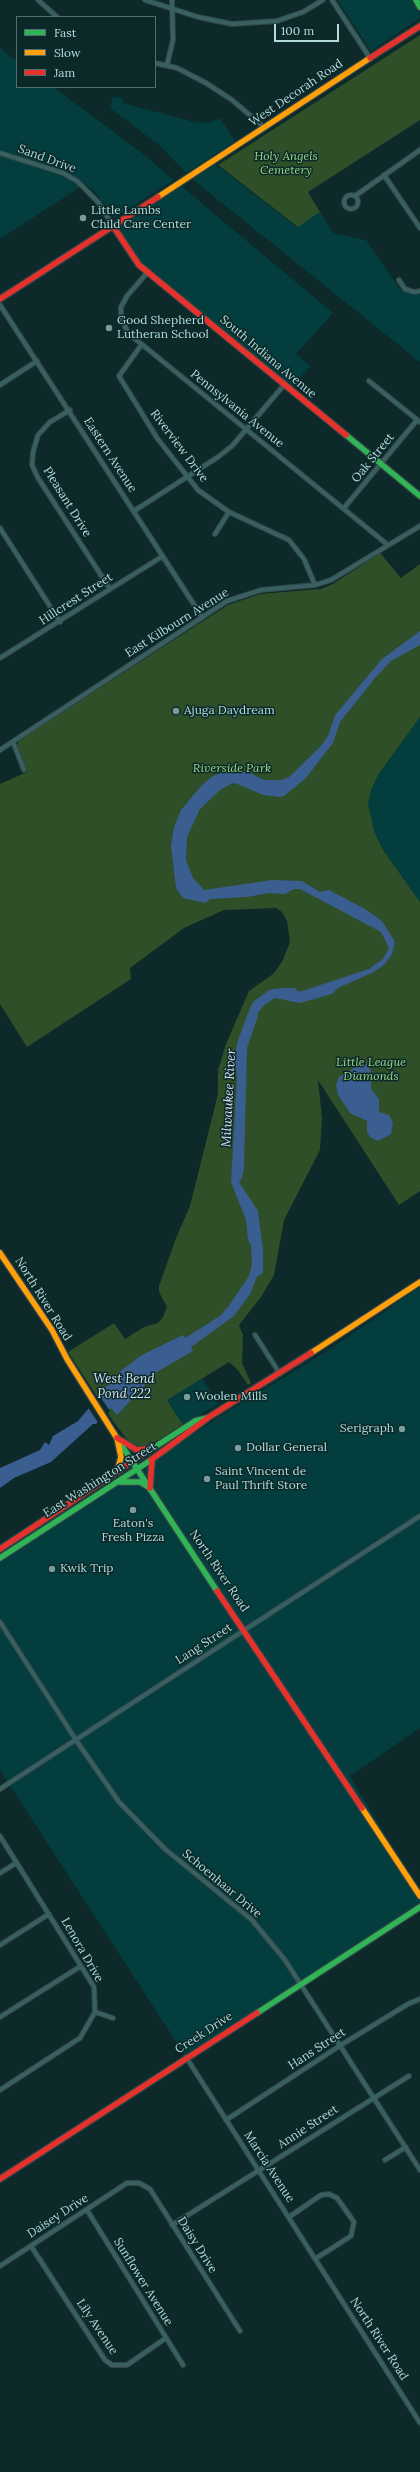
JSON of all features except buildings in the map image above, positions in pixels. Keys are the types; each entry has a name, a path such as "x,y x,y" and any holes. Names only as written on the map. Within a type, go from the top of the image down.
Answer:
{"street":[{"path":"38,0 56,16"},
{"path":"145,0 198,18 232,24 277,22 303,12 323,0"},
{"path":"167,65 173,40 172,0"},
{"path":"332,0 370,58"},
{"path":"416,0 420,7"},
{"name":"West Decorah Road","path":"0,298 265,128 420,26"},
{"path":"156,63 167,65 187,72 223,94 265,128"},
{"path":"355,196 384,174 420,150"},
{"name":"Sand Drive","path":"0,153 63,173 78,181 98,202 113,226"},
{"path":"384,174 420,228"},
{"name":"South Indiana Avenue","path":"113,226 133,258 147,272 420,496"},
{"name":"Pennsylvania Avenue","path":"147,272 127,296 120,312 124,328 388,545"},
{"path":"399,280 405,289 414,292 420,291"},
{"name":"Eastern Avenue","path":"0,305 70,410 202,617"},
{"name":"Riverview Drive","path":"142,344 117,376 157,438 198,490 229,512 290,540 304,559 315,585"},
{"path":"0,385 37,361"},
{"path":"369,381 418,421"},
{"path":"134,511 218,457 247,430 284,385"},
{"name":"Pleasant Drive","path":"70,410 50,422 38,435 32,452 32,465 38,478 110,589"},
{"name":"Oak Street","path":"344,508 418,421"},
{"path":"215,534 229,512"},
{"name":"East Kilbourn Avenue","path":"0,750 202,617 243,594 261,590 315,585 331,580 420,526"},
{"path":"0,528 60,622"},
{"name":"Hillcrest Street","path":"1,656 60,622 162,556"},
{"path":"13,742 24,770"},
{"name":"North River Road","path":"1,1255 52,1330 91,1398 137,1470 245,1630 420,1896"},
{"name":"East Washington Street","path":"0,1558 152,1460 209,1417 280,1374 420,1282"},
{"path":"255,1335 280,1374"},
{"name":"East Washington Street","path":"0,1548 195,1421 209,1417"},
{"path":"117,1438 133,1449 154,1448"},
{"path":"117,1438 121,1457 117,1472"},
{"path":"118,1482 140,1482 150,1488 152,1460"},
{"name":"Lang Street","path":"0,1789 420,1516"},
{"name":"Schoenhaar Drive","path":"0,1622 112,1794 165,1850 236,1905 252,1920 285,1960 420,2170"},
{"name":"Lenora Drive","path":"0,1836 94,1986 95,2012"},
{"path":"0,1873 16,1863"},
{"name":"Creek Drive","path":"0,2178 420,1907"},
{"path":"0,1945 49,1914"},
{"path":"0,2017 81,1966"},
{"name":"Hans Street","path":"226,2120 341,2045 408,2004 420,1999"},
{"path":"0,2090 80,2038 95,2012 113,2018"},
{"name":"Marcia Avenue","path":"186,2057 333,2288"},
{"name":"Annie Street","path":"172,2225 409,2076"},
{"path":"385,2160 406,2147"},
{"name":"Daisy Drive","path":"127,2183 140,2183 150,2189 240,2331"},
{"name":"Daisey Drive","path":"0,2266 127,2183"},
{"path":"289,2217 320,2195 329,2194 337,2198 354,2222 351,2236 315,2259"},
{"name":"Sunflower Avenue","path":"86,2210 183,2365"},
{"name":"Lily Avenue","path":"31,2246 105,2360 112,2365 127,2365 166,2338"},
{"name":"North River Road","path":"333,2288 420,2423"}],"shaded area":[{"path":"337,0 413,0 419,11 420,18 371,51"},
{"path":"0,48 16,60 16,88 54,88 138,150 174,180 114,218 95,192 85,184 0,239"},
{"path":"113,96 123,99 123,103 194,122 210,123 220,118 235,141 186,173 160,146 110,108"},
{"path":"215,164 297,227 320,212 333,233 366,240 400,289 416,293 420,291 420,362 192,179"},
{"path":"181,186 333,313 296,354 310,366 293,387 141,263 120,230 119,227 123,224"},
{"path":"420,717 420,902 383,850 374,831 368,803 371,791 378,775"},
{"path":"420,1287 420,1728 350,1776 420,1895 420,1907 186,2057 0,1770 0,1562 219,1417 335,1346"},
{"path":"202,1378 218,1404 183,1425 167,1400"}],"green space":[{"name":"Holy Angels Cemetery","path":"420,35 420,120 308,192 320,212 298,227 218,165"},
{"name":"Riverside Park","path":"380,553 401,578 420,564 420,717 378,775 371,791 368,803 374,831 383,850 420,902 420,1191 399,1205 318,1080 322,1118 320,1150 284,1220 274,1275 261,1297 239,1325 243,1335 242,1363 251,1383 248,1385 237,1369 229,1362 167,1400 183,1425 148,1446 137,1447 130,1443 115,1424 68,1352 114,1323 125,1339 144,1327 158,1323 163,1317 167,1307 159,1292 159,1286 176,1238 190,1206 218,1094 218,1070 226,1044 249,991 273,974 282,962 290,942 287,921 282,912 276,908 224,910 184,928 130,968 131,979 27,1047 0,1004 0,784 27,772 17,746 19,740 228,605 260,594 321,589 333,584"}],"water":[{"name":"West Bend Pond 222","path":"420,631 420,645 391,661 375,678 340,722 333,743 305,779 284,796 280,797 263,795 235,783 231,784 220,790 200,809 187,837 186,860 193,878 204,890 272,880 302,881 320,892 329,890 365,909 382,921 395,942 392,954 385,964 374,972 338,988 332,994 300,1003 275,998 264,1005 257,1014 258,1016 247,1048 244,1168 242,1178 239,1182 258,1211 263,1250 263,1273 257,1277 250,1294 234,1316 191,1347 193,1351 157,1372 117,1415 111,1408 96,1424 93,1424 51,1462 14,1478 0,1488 0,1468 40,1450 45,1442 49,1445 53,1436 78,1421 119,1372 142,1355 183,1335 185,1338 220,1316 228,1307 249,1276 252,1264 251,1245 248,1240 246,1220 231,1182 237,1077 234,1059 238,1040 253,1002 269,990 295,988 299,992 369,969 383,959 389,948 381,932 300,889 294,889 285,894 269,893 247,897 210,899 205,903 183,898 176,888 171,846 174,827 181,810 202,785 213,776 226,771 248,772 264,780 282,780 289,777 320,747 328,736 335,715 382,659"},
{"path":"362,1063 367,1064 371,1071 371,1089 379,1099 379,1112 389,1115 393,1122 391,1134 378,1141 370,1137 367,1132 367,1121 350,1113 338,1095 336,1085 339,1077"}],"pier":[{"path":"99,1395 110,1411 99,1424 87,1406"}],"waterway":[{"name":"Milwaukee River","path":"274,993 304,996"}],"traffic: fast":[{"path":"416,0 420,7"},
{"path":"346,435 420,496"},
{"path":"147,1452 195,1421 207,1418"},
{"path":"120,1443 217,1591"},
{"path":"0,1558 151,1460"},
{"path":"120,1482 140,1482 150,1488"},
{"path":"257,2013 420,1907"}],"traffic: slow":[{"path":"158,197 370,58"},
{"path":"0,1253 52,1330 67,1359 120,1443"},
{"path":"311,1353 420,1282"},
{"path":"117,1438 121,1457 117,1472"},
{"path":"362,1808 420,1896"}],"traffic: jam":[{"path":"370,58 420,26"},
{"path":"0,299 158,197"},
{"path":"113,226 139,265 346,435"},
{"path":"151,1460 209,1417 311,1353"},
{"path":"117,1438 137,1450 152,1448"},
{"path":"0,1549 147,1452"},
{"path":"150,1488 152,1460"},
{"path":"217,1591 362,1808"},
{"path":"0,2179 257,2013"}],"place":[{"name":"Little Lambs Child Care Center","path":"83,218"},
{"name":"Good Shepherd Lutheran School","path":"109,328"},
{"name":"Ajuga Daydream","path":"176,711"},
{"name":"Woolen Mills","path":"187,1397"},
{"name":"Serigraph","path":"402,1429"},
{"name":"Dollar General","path":"238,1448"},
{"name":"Saint Vincent de Paul Thrift Store","path":"207,1479"},
{"name":"Eaton's Fresh Pizza","path":"133,1510"},
{"name":"Kwik Trip","path":"52,1569"}],"park label":[{"name":"Little League Diamonds","path":"371,1070"}]}
